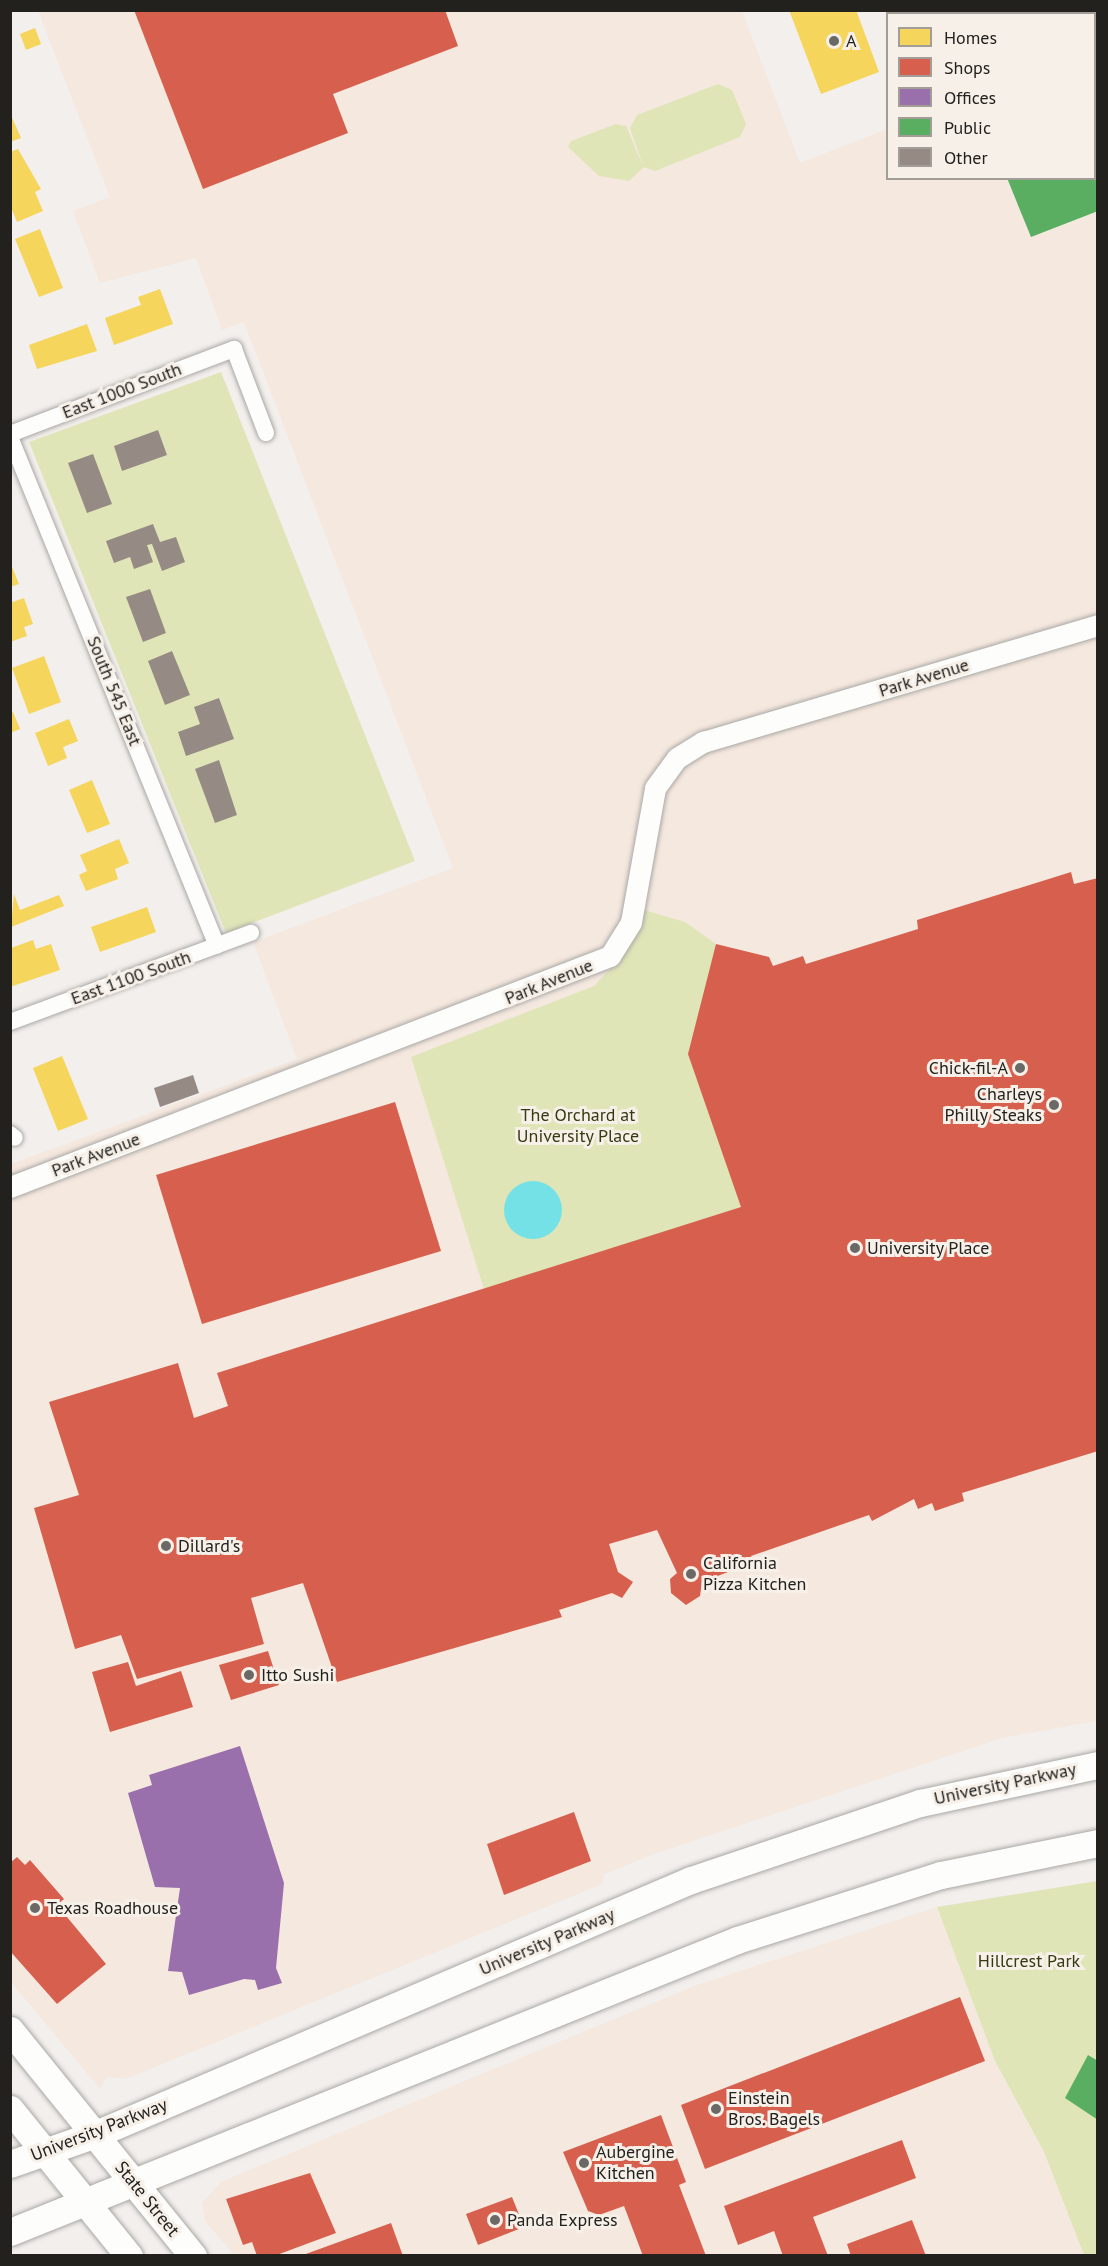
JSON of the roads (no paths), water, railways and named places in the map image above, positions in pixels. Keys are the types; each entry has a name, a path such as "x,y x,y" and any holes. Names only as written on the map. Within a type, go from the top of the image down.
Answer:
{"main road":[{"name":"University Parkway","path":"10,2164 96,2134 691,1880 920,1803 1098,1765"},
{"path":"10,2232 135,2184 737,1940 941,1875 1098,1843"},
{"name":"State Street","path":"10,2030 193,2256"},
{"path":"10,2109 129,2256"}],"street":[{"name":"East 1000 South","path":"10,435 234,349 266,433"},
{"name":"South 545 East","path":"10,435 217,946"},
{"name":"Park Avenue","path":"10,1187 610,956 631,922 655,788 677,758 703,742 1098,626"},
{"name":"East 1100 South","path":"10,1022 251,933"}],"water":[{"path":"527,1181 539,1181 554,1189 562,1204 562,1216 554,1231 539,1239 527,1239 512,1231 504,1216 504,1204 512,1189"}],"place":[{"name":"A","path":"834,41"},
{"name":"Chick-fil-A","path":"1020,1068"},
{"name":"Charleys Philly Steaks","path":"1054,1105"},
{"name":"University Place","path":"855,1248"},
{"name":"Dillard's","path":"166,1546"},
{"name":"California Pizza Kitchen","path":"691,1574"},
{"name":"Itto Sushi","path":"249,1675"},
{"name":"Texas Roadhouse","path":"35,1908"},
{"name":"Einstein Bros. Bagels","path":"716,2109"},
{"name":"Aubergine Kitchen","path":"584,2163"},
{"name":"Panda Express","path":"495,2220"}],"park label":[{"name":"The Orchard at University Place","path":"578,1126"},
{"name":"Hillcrest Park","path":"1029,1961"}]}
